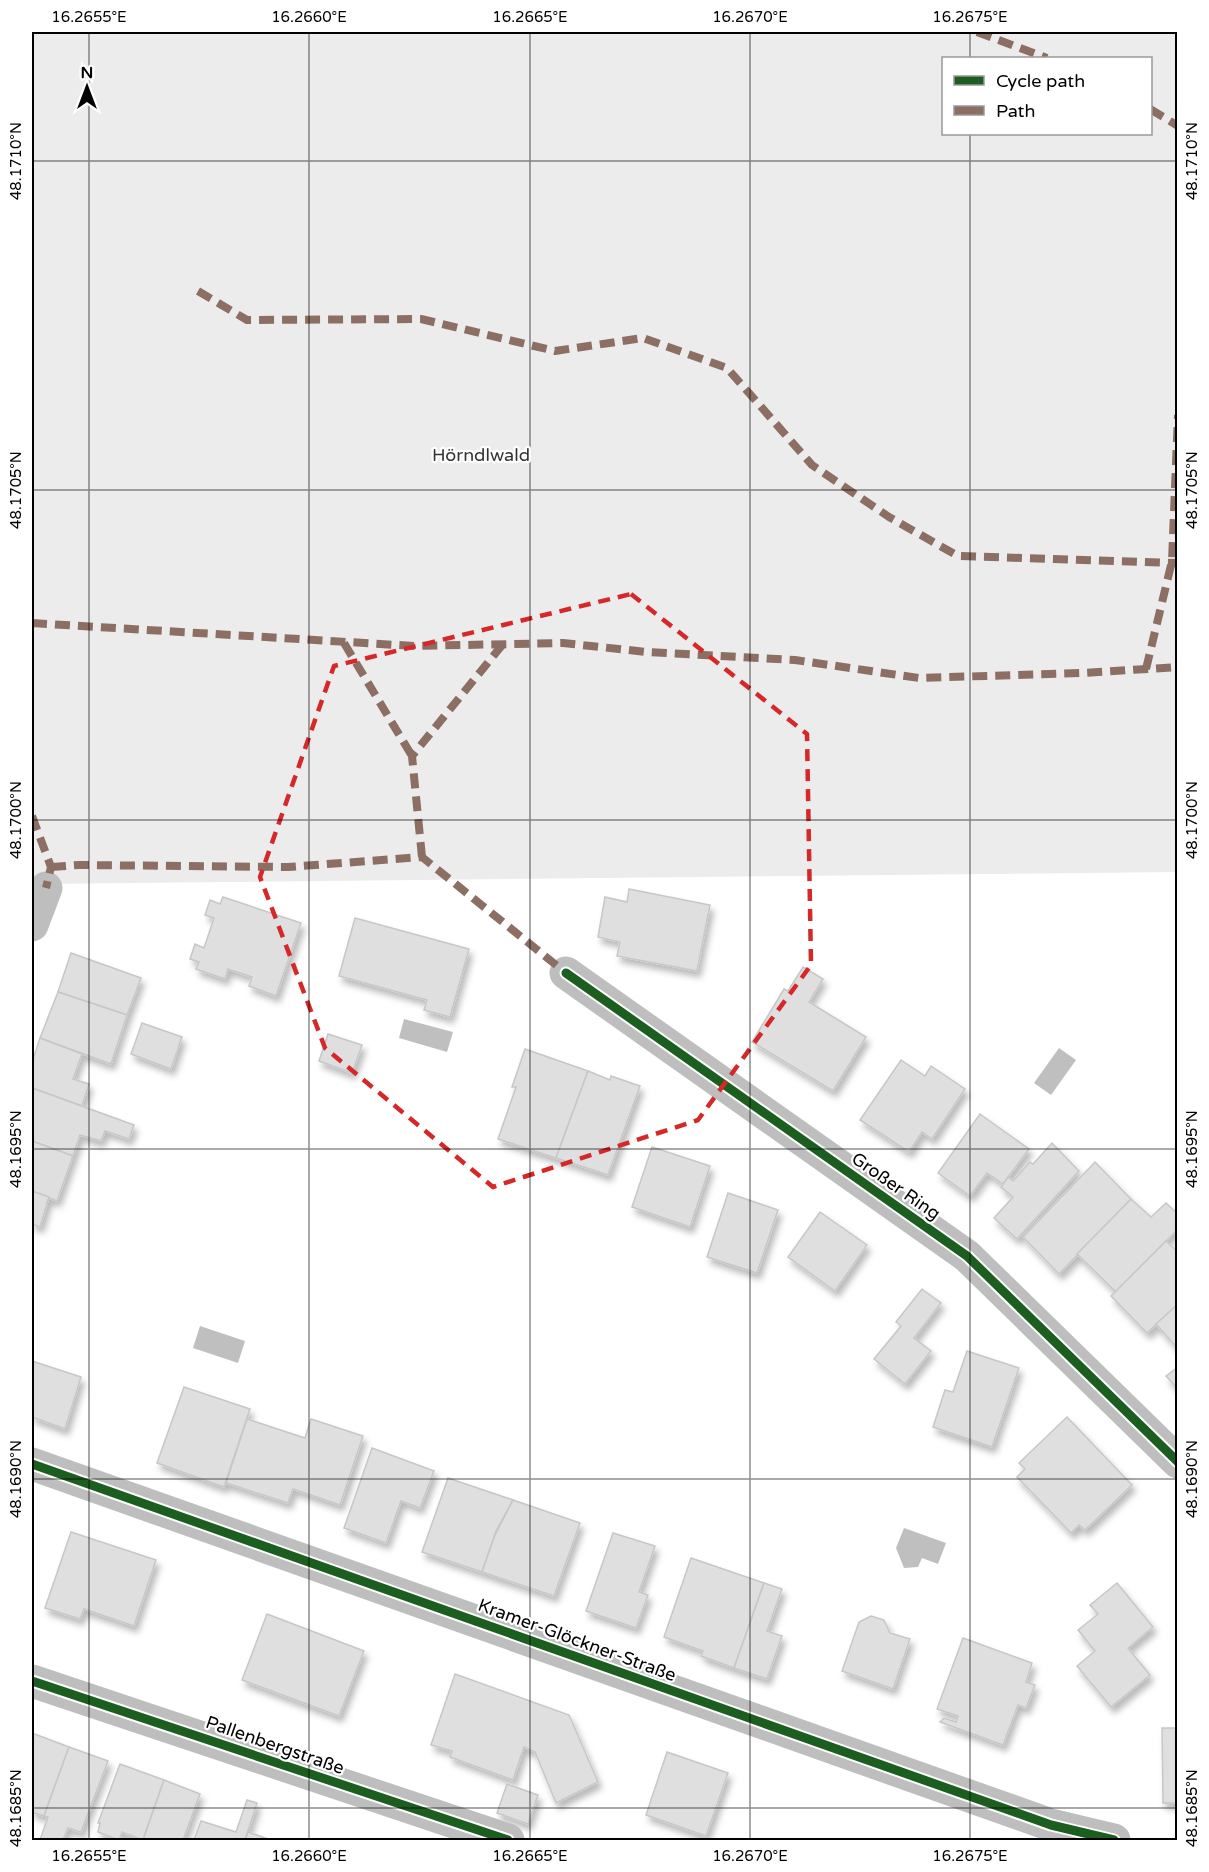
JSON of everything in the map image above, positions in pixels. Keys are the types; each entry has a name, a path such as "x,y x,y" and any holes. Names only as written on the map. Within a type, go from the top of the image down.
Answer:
{"street":[{"path":"32,925 46,888"},
{"name":"Großer Ring","path":"566,973 967,1256 1178,1462"},
{"name":"Kramer-Glöckner-Straße","path":"32,1464 1040,1821 1114,1840"},
{"name":"Pallenbergstraße","path":"32,1681 508,1840"}],"highlighted area":[{"path":"631,594 807,734 811,965 698,1120 493,1187 325,1048 260,877 334,666"}],"green space":[{"name":"Hörndlwald","path":"32,32 1177,32 1177,872 32,884"}],"shaded area":[{"path":"404,1019 453,1032 447,1052 399,1038"},
{"path":"1059,1048 1076,1060 1051,1095 1034,1083"},
{"path":"200,1326 245,1341 238,1363 193,1348"},
{"path":"904,1528 946,1543 938,1564 922,1558 918,1567 904,1568 896,1548"}],"building":[{"path":"629,889 710,905 697,971 617,956 620,942 598,937 605,897 627,902"},
{"path":"223,897 301,923 276,996 249,986 252,977 228,969 225,979 196,969 199,962 190,959 195,944 204,948 214,918 205,915 210,900 220,904"},
{"path":"355,918 469,949 450,1017 424,1010 427,1000 339,976"},
{"path":"71,953 141,978 127,1015 58,992"},
{"path":"803,967 823,979 809,1002 866,1037 833,1091 752,1042 784,989 788,991"},
{"path":"58,992 127,1015 111,1064 40,1038"},
{"path":"142,1023 182,1037 171,1069 131,1054"},
{"path":"328,1034 362,1045 352,1073 319,1061"},
{"path":"40,1038 82,1054 73,1079 89,1084 82,1106 32,1088 32,1062"},
{"path":"525,1049 588,1071 556,1158 498,1139 516,1087 512,1087"},
{"path":"901,1060 925,1076 931,1066 965,1089 932,1139 922,1132 909,1152 860,1120"},
{"path":"588,1071 610,1080 611,1076 640,1086 608,1175 556,1158"},
{"path":"32,1088 134,1125 129,1139 105,1131 101,1141 80,1135 73,1156 32,1141"},
{"path":"980,1114 1029,1149 1003,1184 987,1173 970,1196 938,1173"},
{"path":"32,1141 73,1156 57,1201 32,1191"},
{"path":"1052,1143 1079,1171 1017,1239 994,1218 1013,1197 1001,1187 1008,1177 1013,1181 1030,1162 1033,1164"},
{"path":"652,1147 710,1166 690,1227 632,1207"},
{"path":"1095,1162 1131,1199 1059,1274 1023,1237"},
{"path":"32,1191 49,1197 40,1227 32,1224"},
{"path":"728,1193 778,1210 757,1273 707,1257"},
{"path":"1131,1199 1151,1217 1166,1203 1178,1214 1178,1229 1116,1292 1077,1254"},
{"path":"820,1212 867,1245 835,1291 788,1257"},
{"path":"1166,1241 1178,1252 1178,1304 1147,1333 1111,1296"},
{"path":"922,1289 941,1303 914,1338 931,1351 905,1384 874,1359 901,1326 896,1322"},
{"path":"1178,1304 1178,1349 1156,1324"},
{"path":"967,1351 1019,1368 992,1447 933,1427 945,1390 953,1392"},
{"path":"32,1361 81,1377 65,1429 32,1417"},
{"path":"1178,1367 1178,1389 1166,1376"},
{"path":"184,1387 250,1409 224,1487 157,1463"},
{"path":"1067,1417 1132,1485 1085,1530 1079,1525 1071,1533 1017,1477 1025,1469 1019,1463"},
{"path":"247,1419 305,1438 311,1419 363,1436 340,1505 293,1489 288,1503 226,1483"},
{"path":"372,1448 434,1471 420,1508 401,1501 386,1543 344,1528"},
{"path":"448,1478 513,1500 496,1531 482,1572 422,1552"},
{"path":"513,1500 580,1523 554,1596 482,1572 495,1535"},
{"path":"71,1532 156,1560 134,1626 84,1609 80,1619 45,1608"},
{"path":"613,1533 655,1546 639,1592 648,1595 636,1628 586,1611"},
{"path":"691,1558 764,1583 734,1668 701,1656 703,1651 664,1637"},
{"path":"764,1583 782,1589 767,1631 782,1636 767,1679 734,1668"},
{"path":"1117,1583 1153,1627 1128,1648 1150,1675 1111,1707 1077,1666 1095,1651 1078,1630 1098,1614 1090,1605"},
{"path":"267,1614 364,1651 339,1716 242,1680"},
{"path":"871,1616 884,1620 890,1633 910,1639 893,1689 842,1671 859,1622"},
{"path":"963,1638 1032,1663 1026,1682 1035,1685 1026,1708 1018,1705 1003,1745 940,1722 944,1718 956,1722 958,1716 937,1709"},
{"path":"455,1674 569,1715 598,1782 556,1803 535,1752 524,1747 513,1780 450,1757 452,1751 431,1745"},
{"path":"1162,1728 1178,1728 1178,1803 1163,1803"},
{"path":"32,1733 69,1747 44,1816 32,1812"},
{"path":"69,1747 108,1761 81,1832 68,1828 63,1840 40,1840 48,1817 44,1816"},
{"path":"667,1752 728,1773 706,1836 646,1815"},
{"path":"120,1764 164,1780 143,1840 122,1832 119,1840 98,1832 100,1823 98,1823"},
{"path":"164,1780 200,1794 183,1840 143,1840"},
{"path":"507,1784 538,1795 528,1824 497,1813"},
{"path":"247,1800 257,1803 245,1840 194,1840 201,1821 236,1832"},
{"path":"248,1832 271,1840 245,1840"}],"marked path":[{"path":"977,32 1044,57"},
{"path":"1152,110 1178,126"},
{"path":"198,291 247,320 421,319 555,351 643,338 727,368 812,465 889,517 958,556 1178,563"},
{"path":"1146,669 1172,561 1178,415"},
{"path":"32,623 414,646 563,643 647,652 795,660 919,678 1083,673 1178,667"},
{"path":"344,643 412,756"},
{"path":"422,857 412,756 503,644"},
{"path":"32,816 51,867 46,888"},
{"path":"51,867 79,865 288,867 422,857 566,973"}],"cycle path":[{"path":"566,973 967,1256 1178,1462"},
{"path":"32,1464 1051,1825 1114,1840"},
{"path":"32,1681 508,1840"}]}
